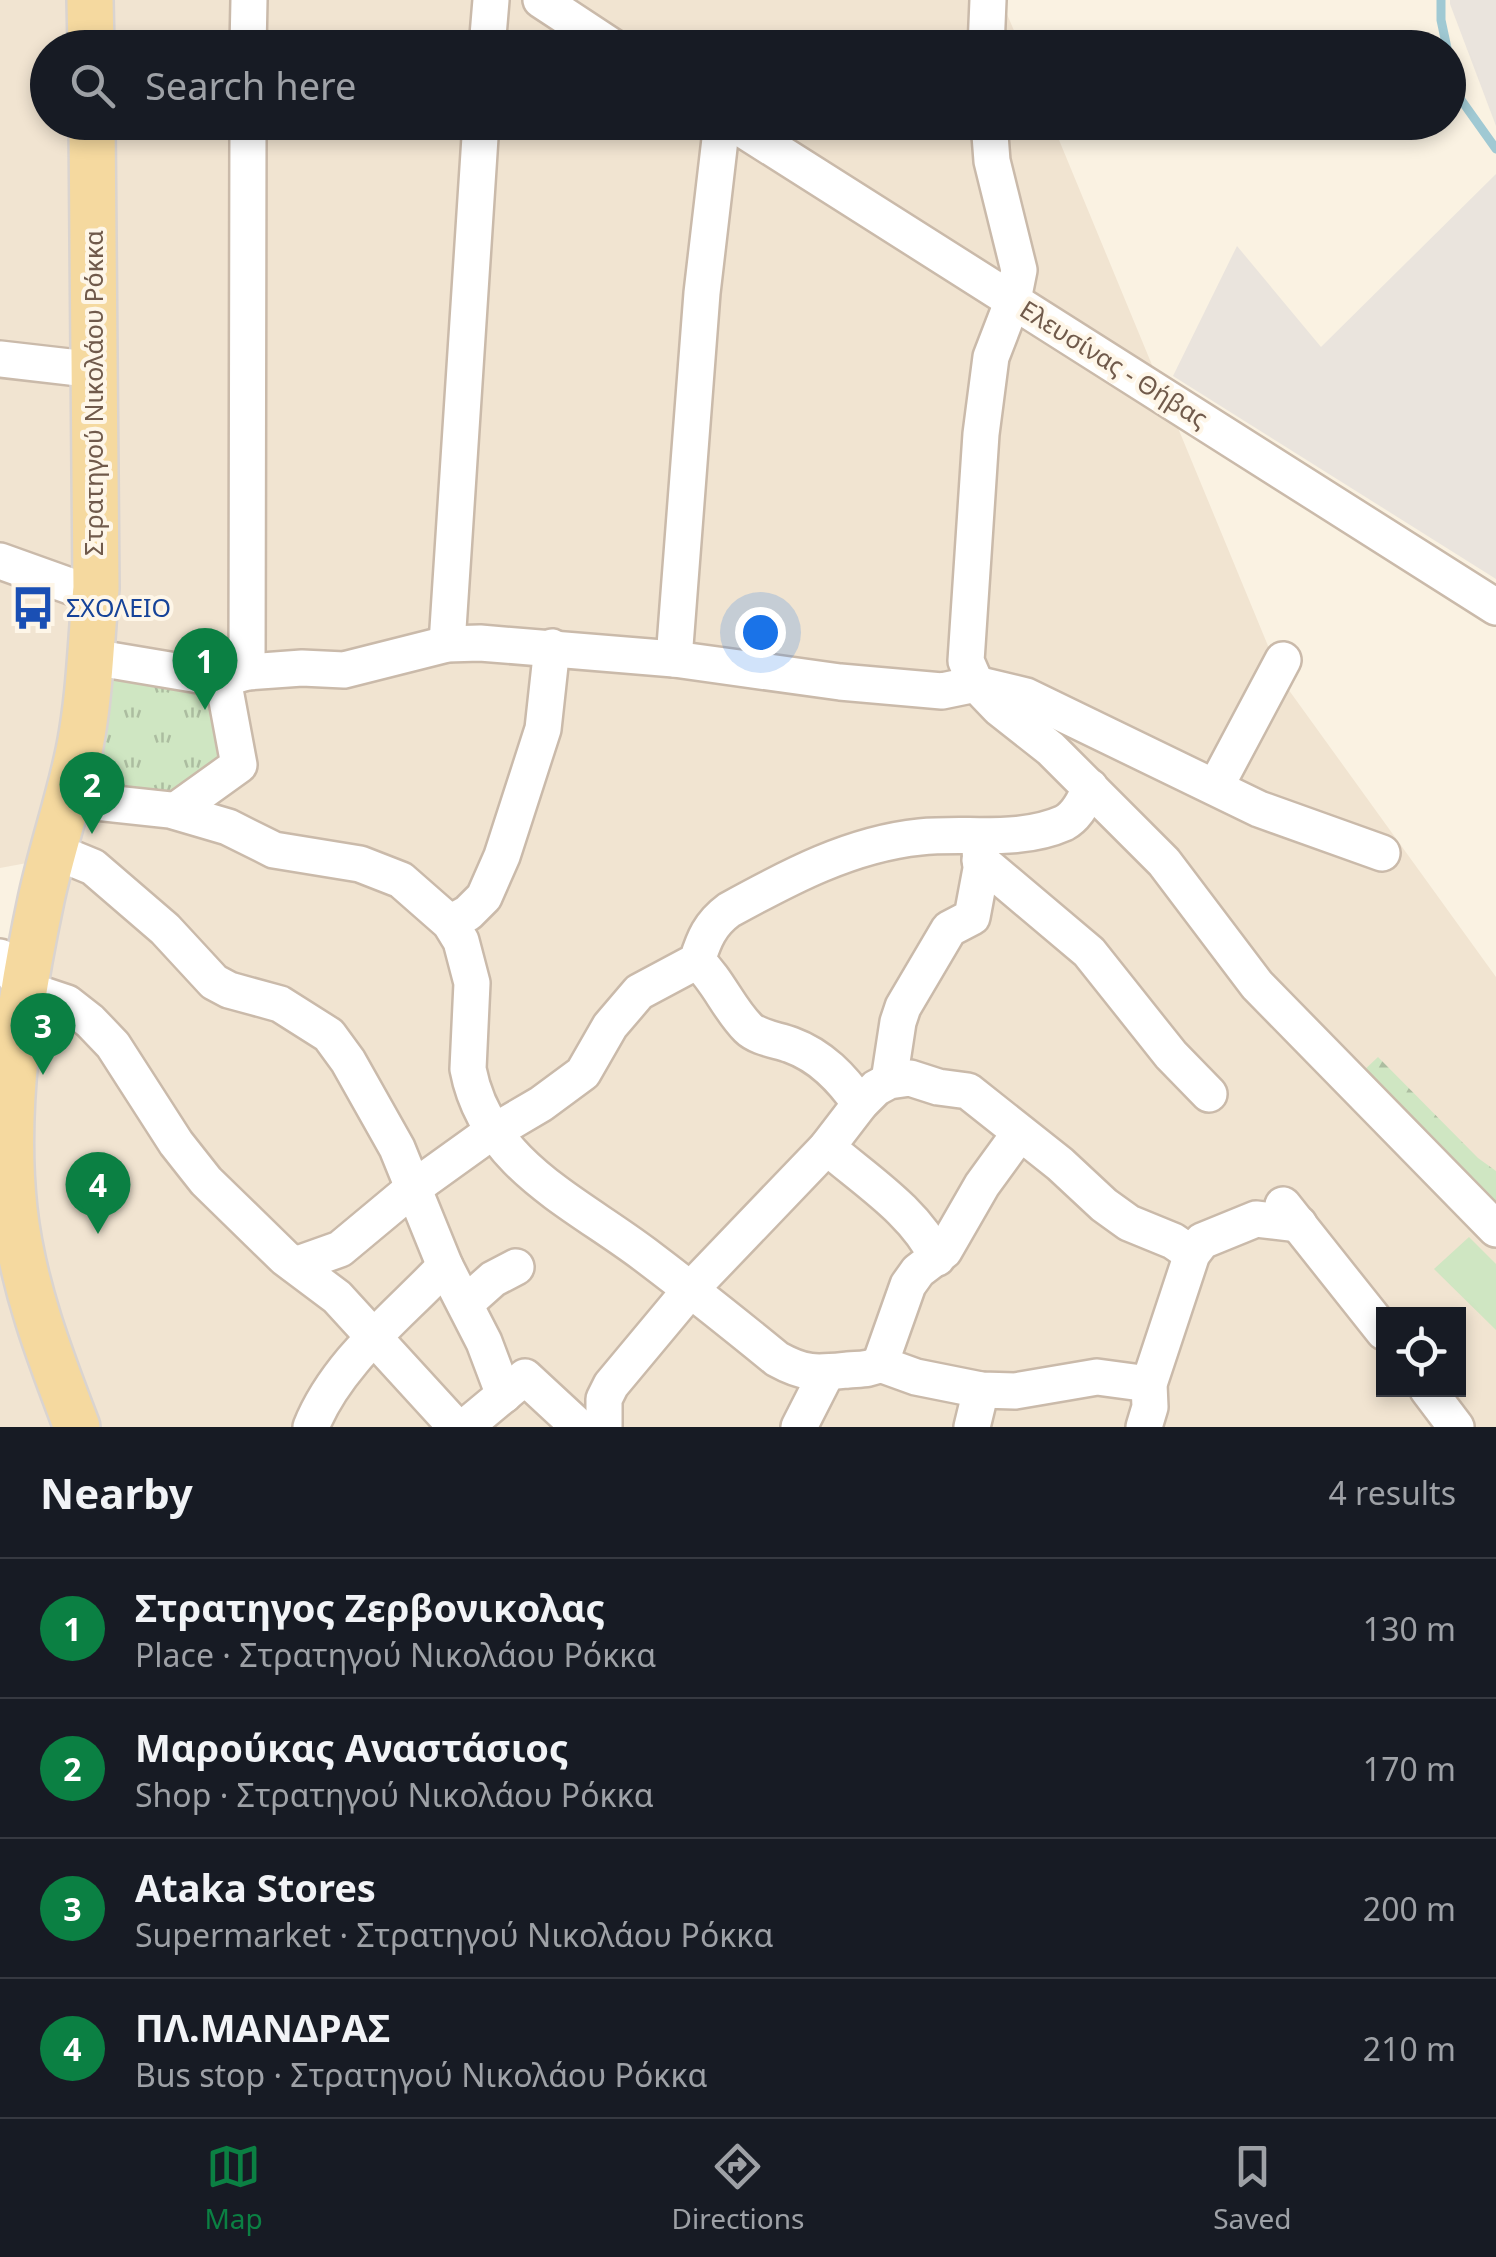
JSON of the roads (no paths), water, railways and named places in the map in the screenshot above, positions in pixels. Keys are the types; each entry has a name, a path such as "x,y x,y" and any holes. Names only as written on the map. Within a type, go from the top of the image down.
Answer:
{"main road":[{"path":"90,0 91,30"},
{"name":"Στρατηγού Νικολάου Ρόκκα","path":"76,1427 45,1343 14,1211 14,1105 7,966 54,852 81,743 92,657 96,370 92,140"}],"street":[{"path":"248,0 248,30"},
{"path":"488,30 490,0"},
{"path":"541,0 587,30"},
{"path":"987,30 988,0"},
{"path":"175,812 239,765 235,676 248,140"},
{"path":"447,644 480,140"},
{"path":"674,659 702,293 720,140"},
{"name":"Ελευσίνας - Θήβας","path":"760,140 1496,607"},
{"path":"990,140 1018,270 1013,300 991,358 981,434 966,661 976,684 1090,787 1164,862 1257,985 1496,1230"},
{"path":"0,359 96,370"},
{"path":"0,561 95,596"},
{"path":"92,657 235,676 302,668 344,670 447,644 552,647 840,682 942,690 976,684 1026,696 1258,809 1382,853"},
{"path":"450,924 484,897 502,856 544,729 552,647"},
{"path":"1216,786 1283,660"},
{"path":"295,1265 340,1249 412,1190 583,1073 610,1026 639,992 697,960 715,920 729,910 828,860 886,842 918,837 980,848 1010,835 1068,822 1083,804 1090,787"},
{"path":"68,799 175,812 228,828 274,850 378,868 402,880 450,924 461,941 472,984 468,1069 494,1132 540,1184 691,1289 777,1359 797,1370 826,1374 868,1370 880,1364 908,1285 918,1271 938,1258 982,1185 1019,1134"},
{"path":"889,1081 903,1007 949,929 972,916 980,848"},
{"path":"980,848 1089,952 1170,1055 1209,1094"},
{"path":"54,852 93,867 165,929 214,982 280,1004 328,1036 371,1098 397,1148 504,1395"},
{"path":"697,960 712,974 750,1032 795,1046 816,1058 842,1079 860,1104"},
{"path":"7,966 67,1002 90,1021 124,1059 176,1143 206,1181 336,1298 456,1427"},
{"path":"604,1427 604,1399 611,1384 691,1289 827,1147 860,1104 889,1081 910,1078 968,1091 1130,1223 1192,1254"},
{"path":"827,1147 914,1219 938,1258"},
{"path":"1146,1426 1149,1384 1192,1254 1202,1241 1256,1219 1291,1214 1376,1322"},
{"path":"311,1427 330,1390 445,1266"},
{"path":"465,1304 493,1279 516,1266"},
{"path":"880,1364 916,1377 982,1390 1016,1390 1097,1377 1149,1384"},
{"path":"799,1427 826,1374"},
{"path":"465,1427 525,1376 578,1427"},
{"path":"972,1427 982,1390"},
{"path":"1433,1397 1456,1427"}],"waterway":[{"path":"1441,0 1443,30"},
{"path":"1466,107 1496,149"}],"place":[{"name":"ΣΧΟΛΕΙΟ","path":"33,608"},
{"name":"Στρατηγος Ζερβονικολας","path":"205,710"},
{"name":"Μαρούκας Αναστάσιος","path":"92,834"},
{"name":"Ataka Stores","path":"43,1075"},
{"name":"ΠΛ.ΜΑΝΔΡΑΣ","path":"98,1234"}]}
